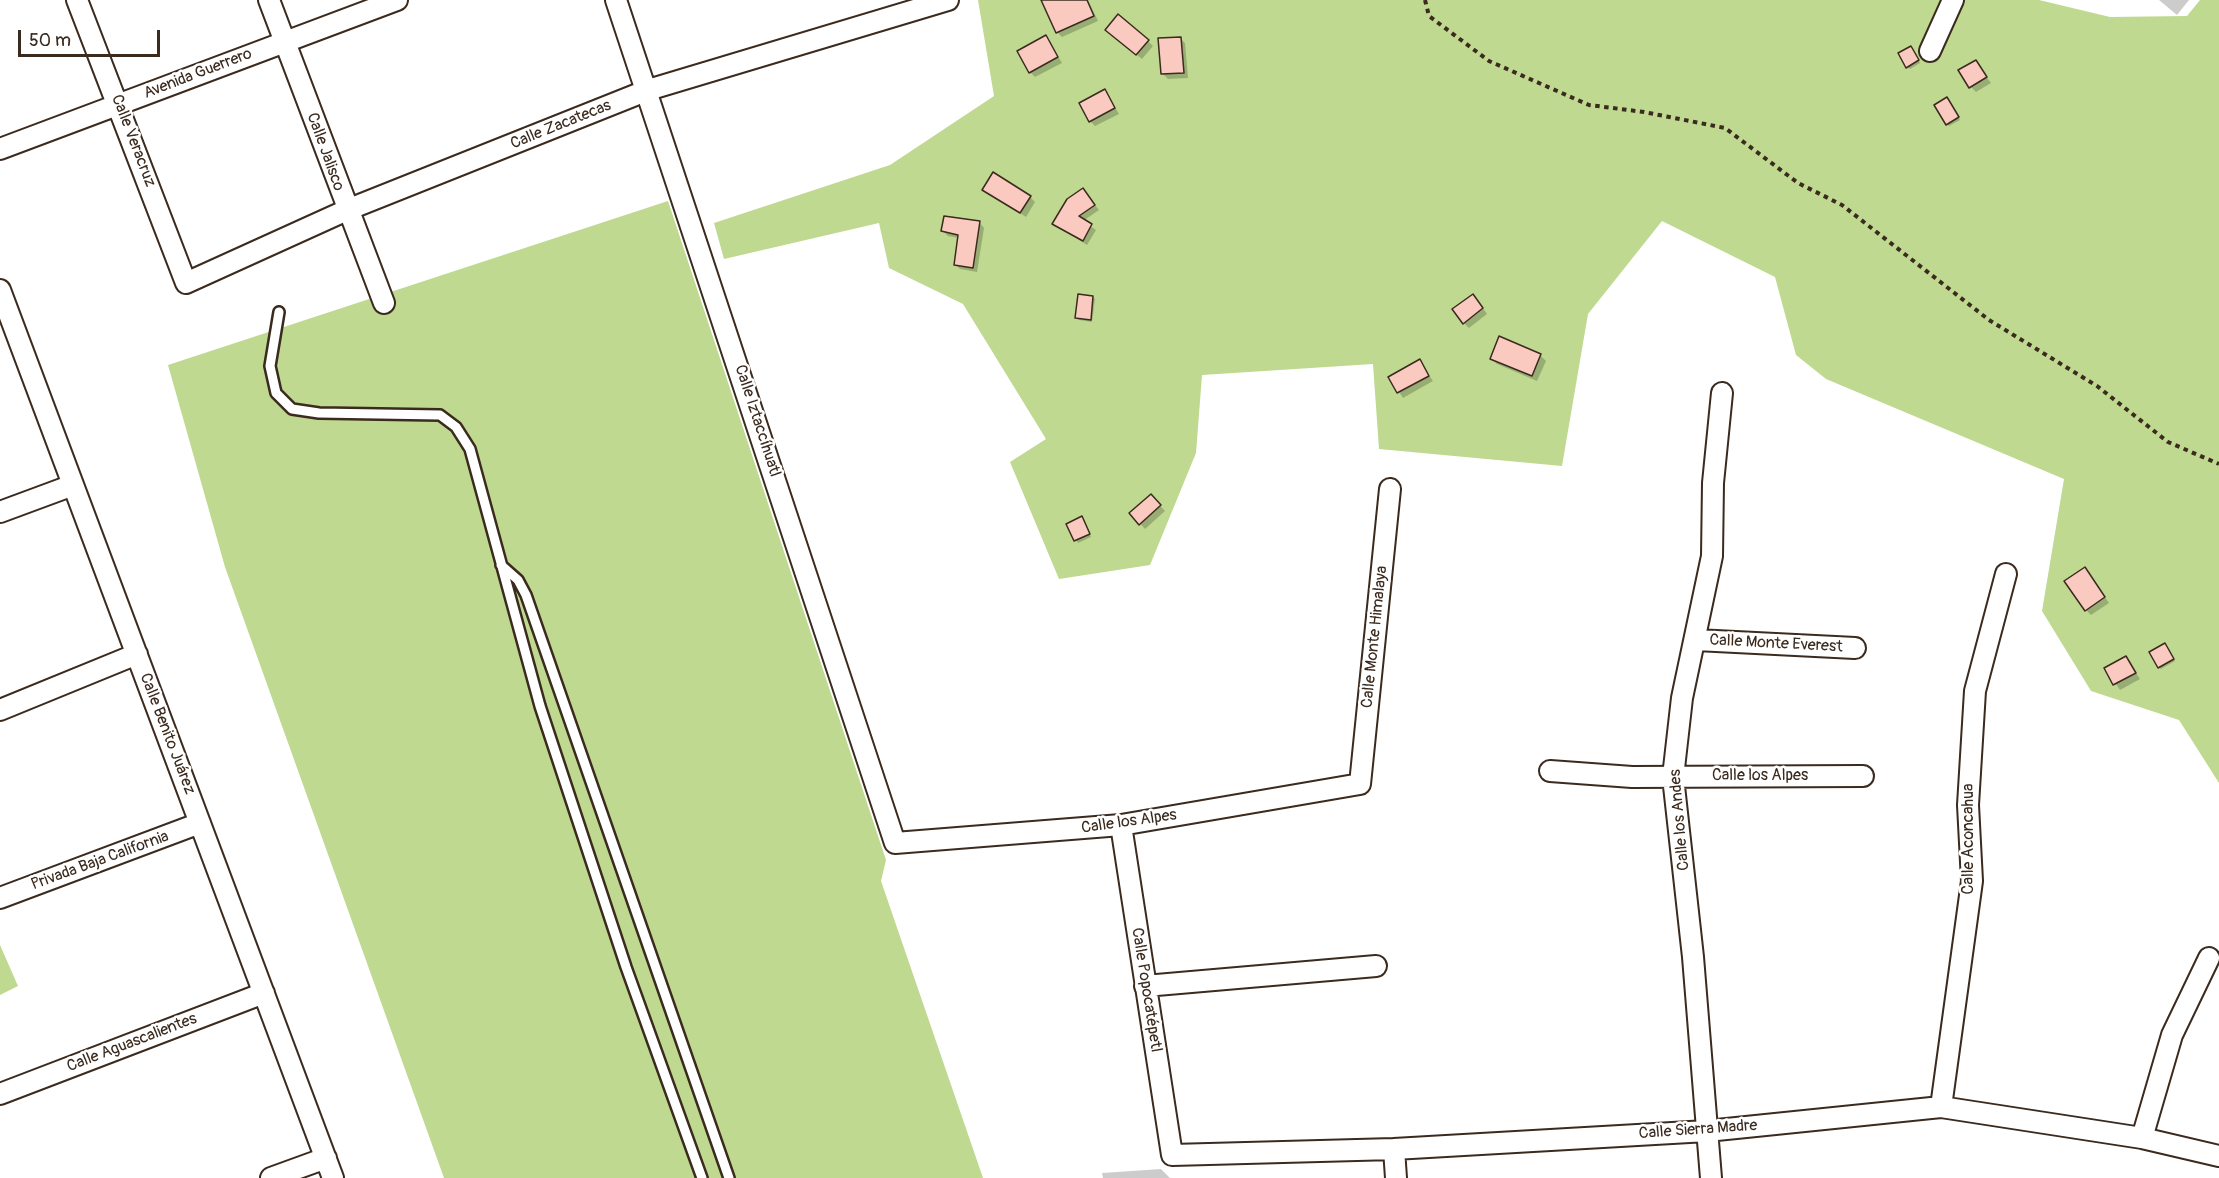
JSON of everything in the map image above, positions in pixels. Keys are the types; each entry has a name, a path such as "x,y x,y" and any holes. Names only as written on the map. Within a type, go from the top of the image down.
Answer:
{"street":[{"name":"Calle Veracruz","path":"77,0 119,104 186,283"},
{"name":"Calle Jalisco","path":"269,0 346,210 384,303"},
{"name":"Avenida Guerrero","path":"0,149 397,0"},
{"name":"Calle Iztaccíhuatl","path":"616,0 648,90 895,843"},
{"name":"Calle Zacatecas","path":"186,283 346,210 648,90 948,0"},
{"path":"1930,51 1953,0"},
{"name":"Calle Benito Juárez","path":"0,290 8,335 73,485 333,1178"},
{"name":"Calle los Andes","path":"1711,1178 1693,957 1674,777 1682,698 1712,556 1713,483 1722,393"},
{"path":"0,512 73,485"},
{"name":"Calle Monte Himalaya","path":"1360,784 1390,489"},
{"name":"Calle Aconcahua","path":"1941,1107 1972,881 1968,805 1975,691 2006,574"},
{"name":"Calle Monte Everest","path":"1696,640 1855,648"},
{"path":"0,710 136,654"},
{"name":"Calle los Alpes","path":"1550,771 1632,777 1863,776"},
{"name":"Calle los Alpes","path":"895,843 1121,825 1360,784"},
{"name":"Privada Baja California","path":"0,898 200,823"},
{"name":"Calle Popocatépetl","path":"1121,825 1172,1155"},
{"path":"2142,1138 2172,1035 2209,958"},
{"path":"1145,986 1376,966"},
{"name":"Calle Aguascalientes","path":"0,1094 264,993"},
{"name":"Calle Sierra Madre","path":"1172,1155 1394,1149 1707,1131 1941,1107 2142,1138 2219,1156"},
{"path":"1394,1149 1396,1178"},
{"path":"271,1178 326,1158"}],"lane":[{"path":"279,312 270,366 276,393 292,409 319,413 440,415 456,428 471,449 540,706 626,967 702,1178"},
{"path":"501,565 518,580 526,595 729,1178"}],"path":[{"path":"1425,0 1430,16 1489,61 1589,105 1644,112 1725,128 1798,183 1842,205 1989,320 2097,386 2168,442 2219,464"}],"green space":[{"path":"978,0 2039,0 2110,17 2187,16 2200,0 2219,0 2219,783 2179,720 2091,691 2042,611 2064,479 1826,379 1796,355 1775,277 1662,221 1588,314 1562,466 1379,449 1373,364 1202,375 1196,453 1150,565 1059,579 1010,462 1046,439 963,304 889,268 879,223 724,259 714,223 890,165 994,96"},
{"path":"668,201 886,860 881,881 983,1178 444,1178 225,567 168,365"},
{"path":"0,945 18,986 0,995"}],"building":[{"path":"1041,0 1087,0 1094,16 1056,33"},
{"path":"1118,14 1149,40 1136,55 1105,30"},
{"path":"1046,35 1058,57 1029,73 1017,51"},
{"path":"1181,37 1184,73 1161,74 1158,38"},
{"path":"1911,46 1919,60 1906,68 1898,53"},
{"path":"1976,60 1987,77 1969,88 1958,70"},
{"path":"1105,89 1115,108 1089,122 1079,103"},
{"path":"1947,97 1959,117 1946,125 1934,105"},
{"path":"993,172 1031,196 1020,213 982,190"},
{"path":"1083,188 1095,205 1079,216 1092,224 1083,241 1052,224 1067,199"},
{"path":"944,216 980,221 973,268 954,265 958,235 941,231"},
{"path":"1078,294 1093,296 1091,320 1075,318"},
{"path":"1473,294 1483,308 1463,324 1452,309"},
{"path":"1499,336 1541,354 1532,376 1490,359"},
{"path":"1420,359 1429,376 1397,393 1388,377"},
{"path":"1151,494 1161,505 1139,525 1129,513"},
{"path":"1082,516 1090,534 1074,541 1066,524"},
{"path":"2085,567 2105,597 2085,611 2064,581"},
{"path":"2165,643 2174,659 2158,668 2149,652"},
{"path":"2126,656 2136,673 2113,685 2104,668"}]}
